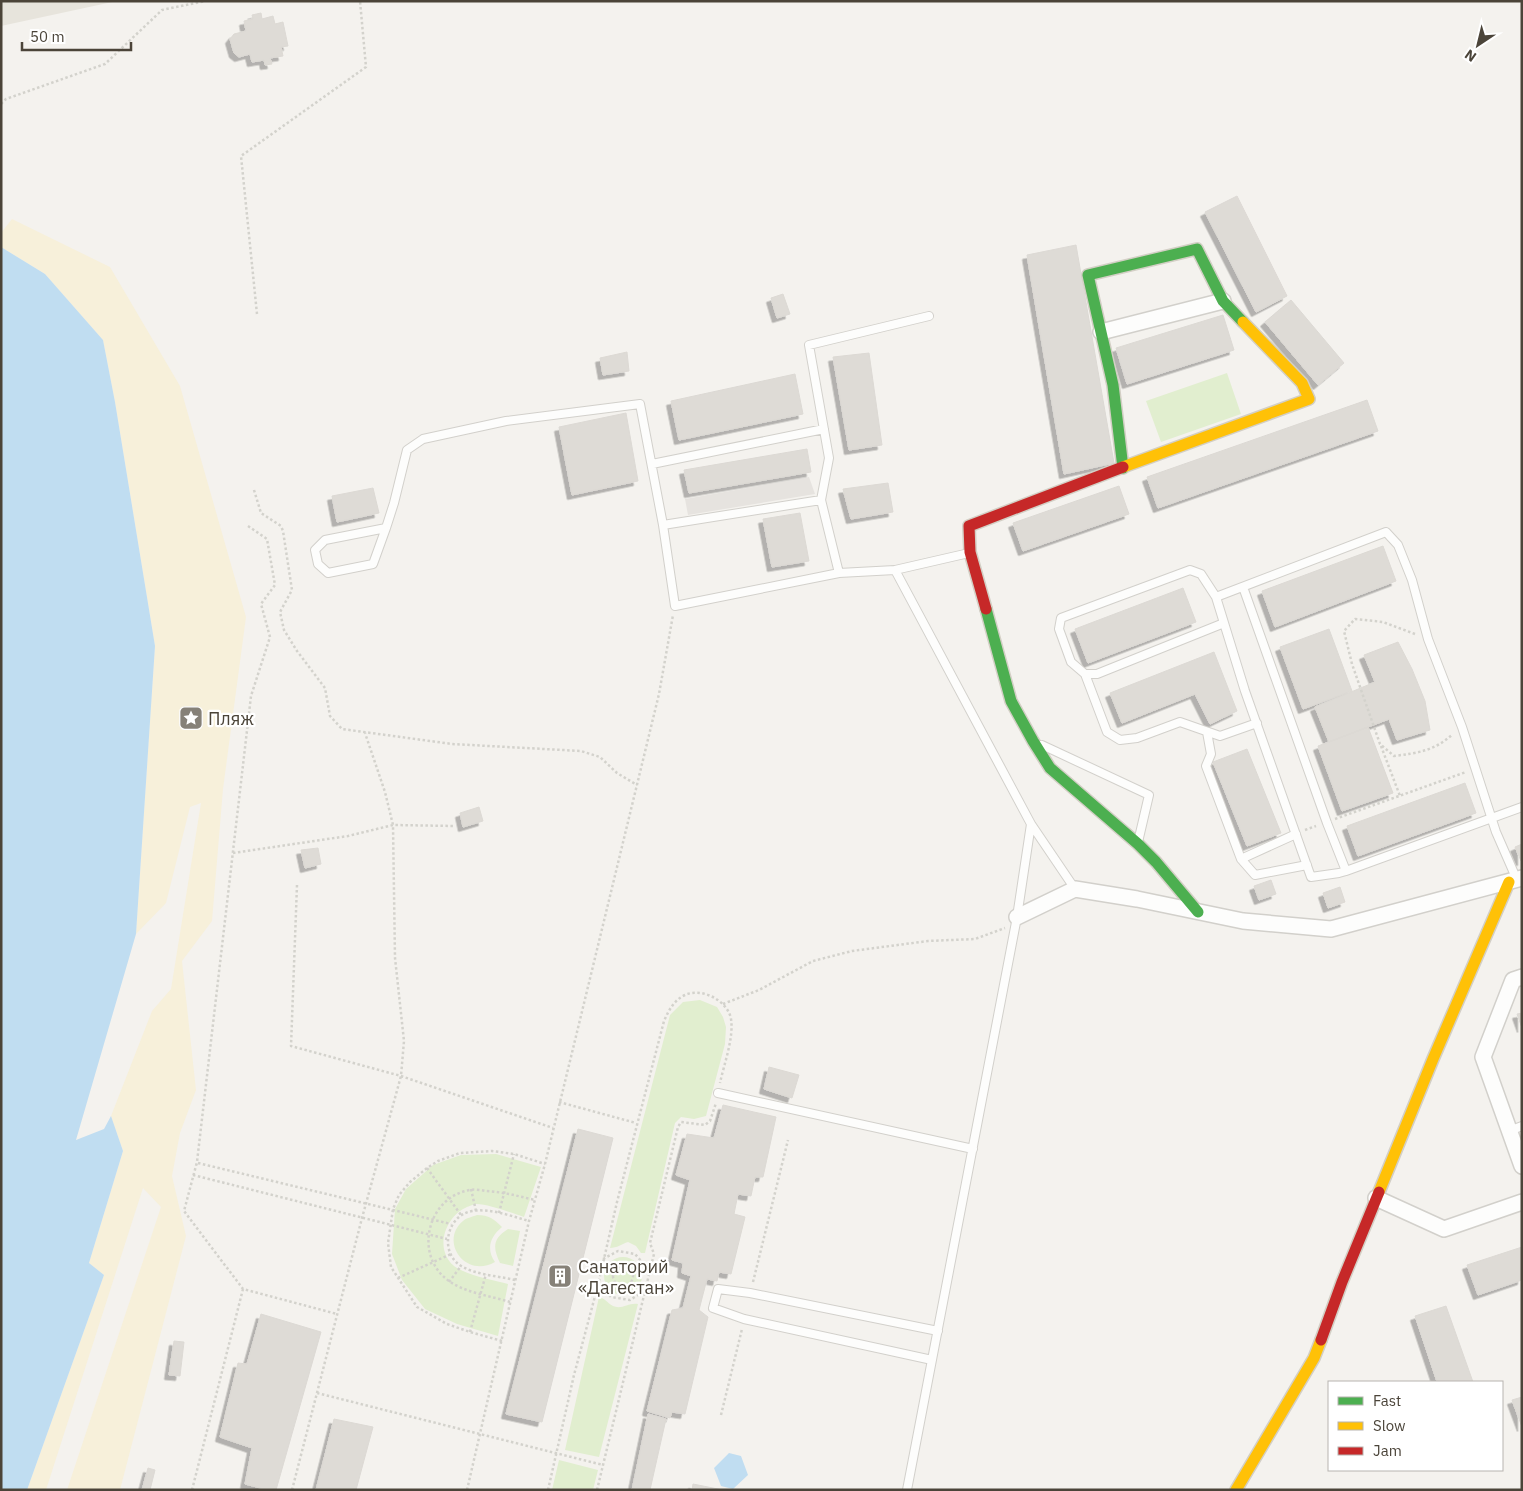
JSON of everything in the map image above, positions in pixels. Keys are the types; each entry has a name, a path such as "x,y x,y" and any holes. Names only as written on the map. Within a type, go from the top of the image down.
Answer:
{"street":[{"path":"1123,468 1113,385 1088,275 1197,249 1223,301 1302,383 1309,399 1123,468 1021,504 969,526 970,552 1011,701 1033,741 1050,768 1138,844 1156,862 1198,912"},
{"path":"1101,332 1223,301"},
{"path":"1017,918 1075,889 1243,921 1331,929 1516,880"},
{"path":"1236,1490 1314,1358 1342,1282 1433,1059 1516,880"},
{"path":"1522,977 1513,980 1483,1058 1516,1129 1522,1166"},
{"path":"1376,1198 1444,1229 1522,1202"}],"lane":[{"path":"839,573 821,500 829,458 809,346 929,316"},
{"path":"386,528 324,540 315,550 318,564 328,573 373,564 386,528 394,503 407,450 423,439 506,421 640,404 663,524 675,606 839,573 896,570 970,552"},
{"path":"652,464 824,429"},
{"path":"663,524 821,500"},
{"path":"1216,597 1386,532 1398,545 1412,580 1428,639 1462,727 1474,769 1496,832 1516,880"},
{"path":"896,570 1031,824 1075,889"},
{"path":"1257,723 1220,736 1180,722 1137,738 1120,740 1107,732 1085,674 1071,662 1059,629 1061,618 1190,570 1200,574 1216,597 1245,691 1257,723 1311,877 1339,874 1522,807"},
{"path":"1243,587 1346,871"},
{"path":"1085,674 1097,674 1224,623"},
{"path":"1207,732 1211,754 1206,766 1241,859 1255,875 1307,865"},
{"path":"1033,741 1149,795 1138,844"},
{"path":"907,1490 1017,918 1031,824"},
{"path":"1241,859 1296,834"},
{"path":"718,1093 973,1149"},
{"path":"932,1360 744,1319 714,1308 716,1298 718,1289 750,1293 938,1331"}],"path":[{"path":"1,104 6,99 105,64 162,10 205,1"},
{"path":"256,314 242,156 366,68 360,1"},
{"path":"254,490 261,513 281,526 283,531 292,590 280,612 284,630 324,688 330,716 342,729 452,744 581,751 600,757 617,772 637,784"},
{"path":"248,526 266,539 275,585 261,604 270,637 251,696 197,1162 184,1211 243,1289 337,1314"},
{"path":"467,1490 529,1221 545,1164 659,694 675,606"},
{"path":"1400,796 1352,664 1344,631 1355,619 1383,622 1428,639"},
{"path":"1380,744 1394,756 1424,752 1442,743 1462,727"},
{"path":"292,1490 362,1218 401,1076 404,1041 395,958 393,825 385,792 365,733"},
{"path":"1296,834 1474,769"},
{"path":"233,853 348,836 393,825 453,826"},
{"path":"297,885 291,1046 401,1076 553,1128"},
{"path":"723,1004 759,990 813,961 862,950 928,941 975,940 1005,928 1017,918"},
{"path":"548,1490 574,1375 598,1285 636,1123 664,1021 671,1006 687,994 697,993 713,996 723,1004 731,1017 731,1033 718,1093 710,1121 705,1125 681,1122 678,1127 650,1243 654,1254 597,1490"},
{"path":"559,1102 636,1123"},
{"path":"750,1293 788,1140"},
{"path":"502,1341 448,1324 417,1307 391,1267 388,1243 393,1209 399,1195 410,1182 438,1161 460,1153 492,1151 514,1154 545,1164"},
{"path":"499,1213 514,1154"},
{"path":"197,1162 451,1224"},
{"path":"427,1168 461,1215"},
{"path":"193,1175 447,1239"},
{"path":"510,1302 458,1287 443,1277 433,1263 428,1247 432,1219 441,1206 450,1199 471,1189 504,1192 535,1200"},
{"path":"471,1189 476,1211"},
{"path":"516,1280 486,1274 461,1266 451,1254 447,1239 451,1224 461,1215 470,1211 482,1210 529,1221"},
{"path":"603,1259 618,1252 635,1254 650,1270"},
{"path":"397,1278 451,1254"},
{"path":"449,1282 461,1266"},
{"path":"625,1267 631,1270 633,1277 627,1285 620,1286 613,1279 614,1272 618,1268 625,1267"},
{"path":"470,1332 486,1274"},
{"path":"598,1285 611,1296 630,1300 645,1290"},
{"path":"192,1490 243,1289"},
{"path":"721,1415 744,1319"},
{"path":"317,1393 603,1465"}],"shaded area":[{"path":"1,1 117,1 1,26"},
{"path":"809,477 815,494 688,515 685,499"}],"green space":[{"path":"1227,373 1241,414 1161,442 1146,401"},
{"path":"700,1000 717,1007 726,1027 725,1044 706,1116 694,1119 681,1117 675,1123 645,1253 641,1253 636,1246 628,1242 610,1248 670,1015 683,1002"},
{"path":"496,1154 541,1167 524,1217 492,1207 473,1204 460,1211 449,1223 444,1238 444,1247 446,1255 454,1266 477,1276 508,1284 498,1336 457,1324 425,1309 402,1280 392,1254 395,1209 406,1189 433,1165 461,1155"},
{"path":"477,1215 491,1218 502,1227 492,1239 490,1248 495,1262 484,1266 474,1266 465,1262 455,1247 456,1229 467,1218"},
{"path":"508,1229 520,1231 513,1266 500,1263 495,1248 499,1236"},
{"path":"623,1257 636,1263 642,1276 636,1289 623,1295 610,1289 604,1276 610,1263"},
{"path":"599,1297 616,1307 638,1304 599,1457 565,1450"},
{"path":"559,1460 598,1470 593,1490 552,1490"}],"sand":[{"path":"12,219 110,267 180,386 246,617 223,789 212,921 182,961 196,1090 180,1133 172,1176 186,1236 120,1490 67,1490 161,1207 143,1188 46,1490 27,1490 104,1275 89,1263 123,1151 111,1116 152,1011 171,989 201,803 190,807 166,903 136,934 155,646 115,402 103,340 45,274 1,247 1,233"}],"water":[{"path":"1,247 45,274 103,340 155,646 136,934 76,1140 104,1129 111,1116 123,1151 89,1263 104,1275 27,1490 1,1490"},
{"path":"729,1453 741,1456 748,1475 733,1489 721,1486 714,1468"}],"building":[{"path":"261,13 262,19 273,16 275,24 283,22 288,46 281,47 283,56 270,58 272,64 265,65 264,60 252,62 250,54 239,57 234,53 230,39 234,34 246,31 244,21 253,19 252,15"},
{"path":"1237,196 1287,296 1256,312 1205,212"},
{"path":"1076,245 1114,463 1064,474 1027,255"},
{"path":"783,294 790,314 777,318 771,298"},
{"path":"1291,300 1344,363 1318,385 1265,322"},
{"path":"1223,315 1234,350 1127,384 1116,348"},
{"path":"627,352 629,371 603,375 600,358"},
{"path":"869,353 882,445 849,450 833,357"},
{"path":"795,374 803,414 679,440 671,401"},
{"path":"1367,400 1378,431 1158,508 1147,477"},
{"path":"626,413 638,481 572,495 559,427"},
{"path":"807,449 811,472 689,493 684,470"},
{"path":"888,483 893,512 851,519 843,489"},
{"path":"1119,486 1129,514 1023,551 1013,523"},
{"path":"373,488 379,513 337,522 332,496"},
{"path":"800,513 809,561 772,567 763,519"},
{"path":"1383,546 1396,581 1275,627 1262,591"},
{"path":"1183,588 1196,622 1088,663 1075,629"},
{"path":"1329,629 1352,691 1303,709 1280,647"},
{"path":"1398,642 1425,701 1430,730 1397,740 1389,719 1329,742 1315,707 1375,682 1364,655"},
{"path":"1214,652 1237,711 1210,724 1195,694 1122,723 1110,693"},
{"path":"1368,727 1393,793 1342,811 1318,746"},
{"path":"1247,749 1281,833 1247,846 1213,762"},
{"path":"1465,783 1476,813 1358,856 1347,826"},
{"path":"479,807 483,821 463,827 460,813"},
{"path":"1522,844 1522,861 1521,861 1515,847"},
{"path":"318,848 321,864 305,868 301,850"},
{"path":"1271,880 1276,894 1259,900 1254,886"},
{"path":"1340,887 1345,902 1328,908 1323,893"},
{"path":"1522,1013 1522,1028 1517,1014"},
{"path":"769,1067 799,1075 792,1098 764,1089"},
{"path":"723,1105 776,1117 763,1177 755,1177 751,1196 738,1194 734,1214 745,1217 731,1274 719,1272 717,1281 707,1279 699,1310 708,1317 685,1414 672,1412 670,1418 647,1411 672,1310 683,1308 691,1276 682,1273 683,1263 672,1260 690,1180 676,1175 687,1134 714,1138"},
{"name":"Санаторий «Дагестан»","path":"578,1129 613,1138 542,1422 506,1414"},
{"path":"1522,1247 1522,1280 1478,1295 1467,1265"},
{"path":"1446,1306 1473,1381 1437,1381 1415,1316"},
{"path":"261,1314 321,1332 276,1490 268,1490 245,1484 252,1448 220,1437 238,1363 247,1364"},
{"path":"174,1341 184,1342 180,1376 169,1375"},
{"path":"1522,1397 1522,1427 1512,1400"},
{"path":"648,1414 666,1419 650,1490 632,1490"},
{"path":"334,1419 373,1427 356,1490 316,1490"},
{"path":"148,1468 155,1470 150,1490 142,1490"},
{"path":"693,1484 723,1490 692,1490"}],"traffic: fast":[{"path":"1123,468 1113,385 1088,275 1197,249 1223,301 1243,322"},
{"path":"986,609 1011,701 1050,768 1138,844 1156,862 1198,912"}],"traffic: slow":[{"path":"1123,467 1309,399 1302,383 1243,322"},
{"path":"1379,1192 1433,1059 1509,882"},
{"path":"1236,1490 1314,1358 1321,1340"}],"traffic: jam":[{"path":"986,609 970,552 969,526 1123,467"},
{"path":"1321,1340 1342,1282 1379,1192"}],"place":[{"name":"Пляж","path":"191,718"},
{"name":"Санаторий «Дагестан»","path":"560,1276"}]}
